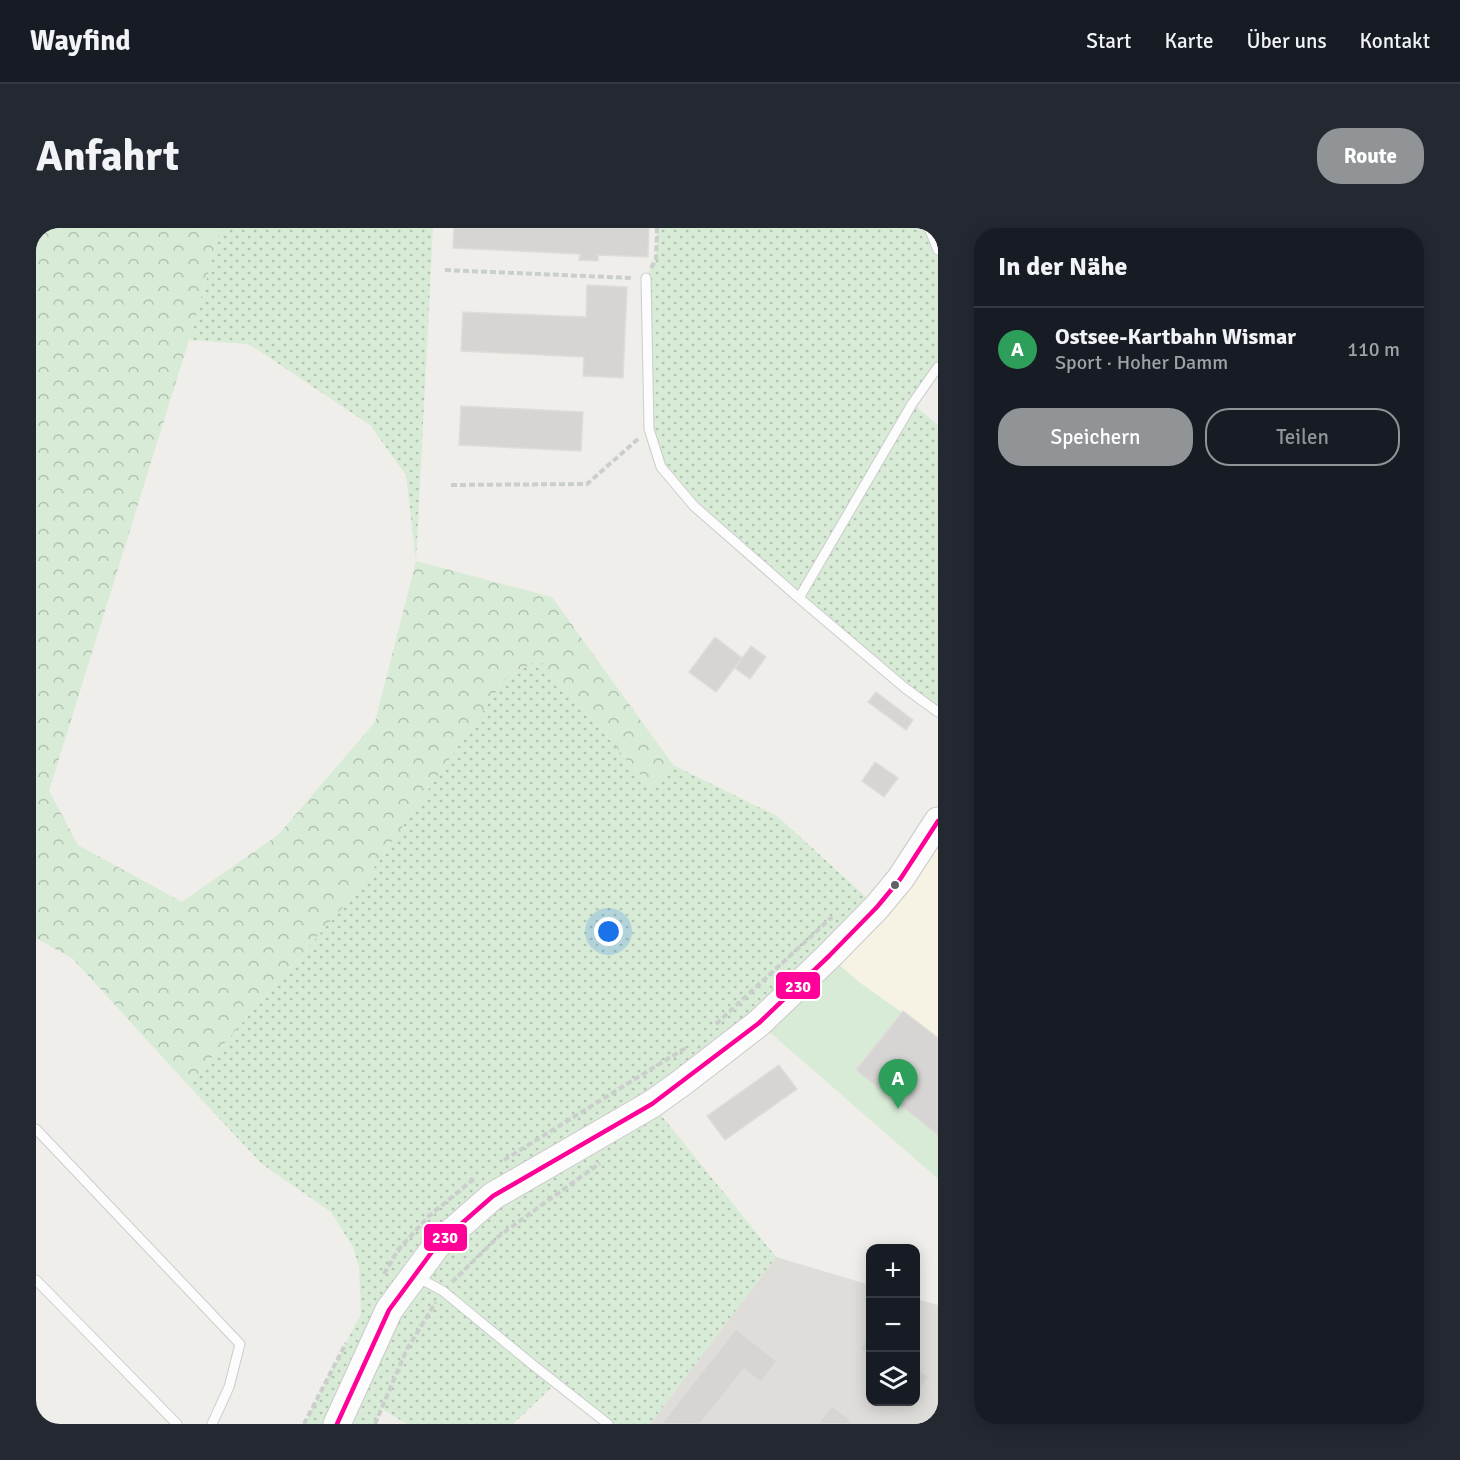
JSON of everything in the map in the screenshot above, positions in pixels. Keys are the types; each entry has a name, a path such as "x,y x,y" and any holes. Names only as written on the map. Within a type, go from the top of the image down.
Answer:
{"main road":[{"path":"337,1424 390,1310 437,1245 493,1196 652,1104 759,1023 877,907 936,831"}],"lane":[{"path":"929,228 938,250"},
{"path":"646,278 649,429 661,467 694,506 905,688 938,711"},
{"path":"799,598 912,404 938,368"},
{"path":"36,1129 240,1344 229,1387 212,1424"},
{"path":"415,1276 443,1290 608,1424"},
{"path":"36,1280 177,1424"}],"path":[{"path":"445,270 646,278 656,259 657,228"},
{"path":"451,485 587,484 649,429"},
{"path":"375,1424 407,1349 443,1290 499,1236 604,1161"}],"shaded area":[{"path":"938,837 938,1038 859,982 829,956"},
{"path":"776,1257 866,1284 866,1406 920,1406 920,1300 938,1305 938,1424 650,1424"}],"green space":[{"path":"36,228 221,228 189,340 49,791 78,845 182,902 278,835 375,722 416,561 552,597 673,765 650,786 539,659 505,679 362,885 188,1085 73,959 36,938"},
{"path":"221,228 433,228 416,561 406,475 370,425 249,344 189,340"},
{"path":"657,228 929,228 938,250 938,367 913,404 938,425 938,712 694,506 661,467 649,429 646,278 656,259"},
{"path":"539,659 650,786 673,765 777,816 877,907 652,1104 776,1257 650,1424 609,1424 556,1383 513,1424 407,1424 382,1409 375,1424 304,1424 361,1314 359,1267 353,1247 331,1212 262,1164 188,1085 362,885 505,679"},
{"path":"829,956 859,982 938,1038 938,1179 759,1023"}],"building":[{"path":"454,228 649,228 648,257 598,255 598,261 579,260 580,254 453,248"},
{"path":"587,285 627,287 623,378 583,376 584,357 461,351 463,312 586,317"},
{"path":"461,406 583,412 581,451 459,445"},
{"path":"715,637 742,658 716,692 689,672"},
{"path":"751,646 766,657 750,679 735,668"},
{"path":"876,692 913,720 906,730 868,702"},
{"path":"875,762 898,778 884,797 862,781"},
{"path":"903,1011 938,1038 938,1135 856,1070"},
{"path":"779,1065 797,1089 725,1140 707,1116"},
{"path":"736,1329 777,1361 761,1382 744,1369 700,1424 661,1424"},
{"path":"866,1340 866,1353 860,1348"},
{"path":"920,1370 929,1377 920,1390"},
{"path":"832,1406 855,1424 817,1424"}],"transit line":[{"name":"230","path":"337,1424 389,1310 437,1245 493,1196 652,1104 759,1023 877,907 901,878 938,821"}],"place":[{"name":"Ostsee-Kartbahn Wismar","path":"898,1109"}]}
